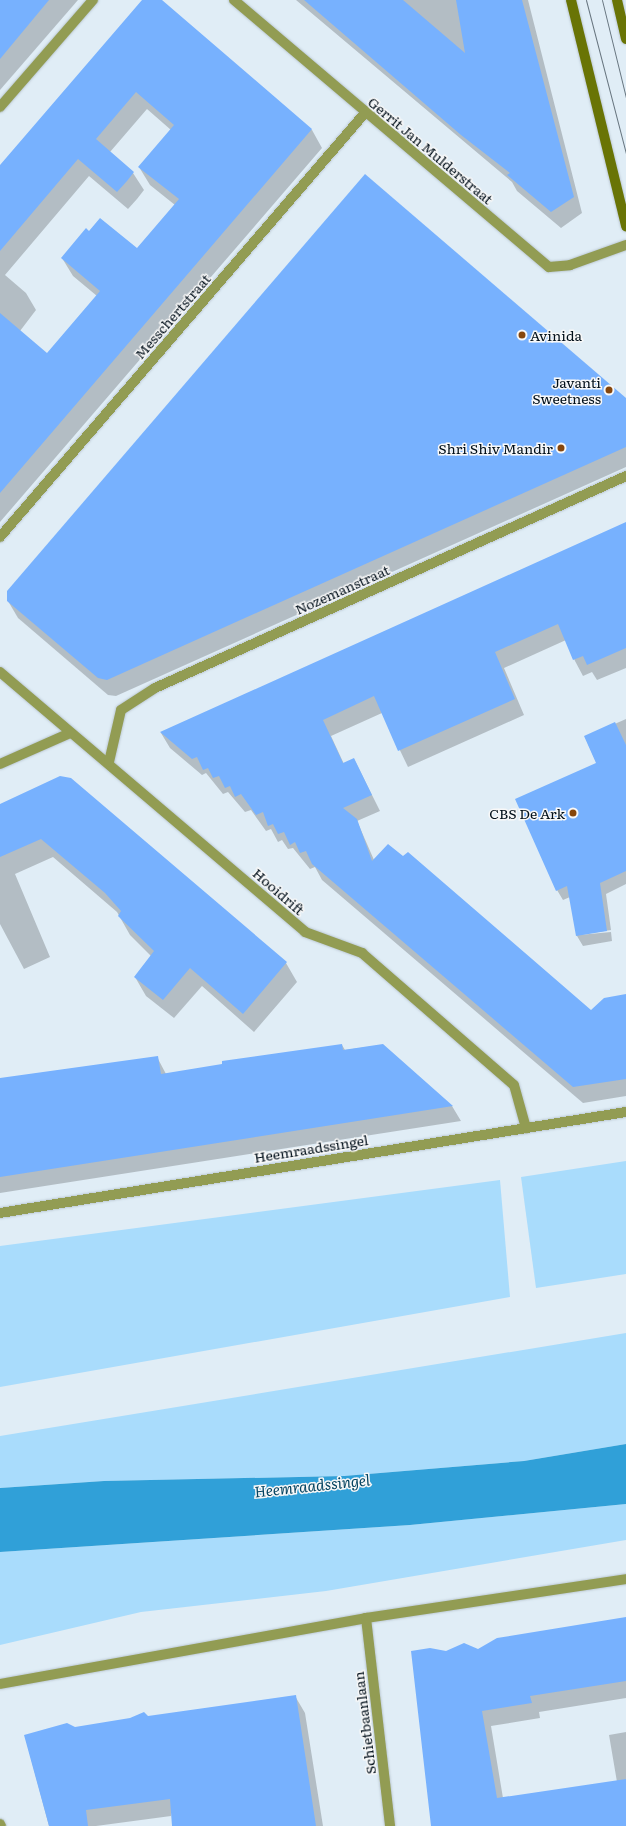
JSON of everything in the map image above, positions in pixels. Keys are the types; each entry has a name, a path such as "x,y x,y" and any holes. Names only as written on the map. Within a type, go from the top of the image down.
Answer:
{"street":[{"path":"0,108 93,0"},
{"name":"Gerrit Jan Mulderstraat","path":"234,0 365,113 549,267 570,265 626,244"},
{"path":"572,0 626,226"},
{"path":"617,0 626,39"},
{"name":"Messchertstraat","path":"0,537 365,113"},
{"name":"Nozemanstraat","path":"109,762 121,710 154,688 626,476"},
{"name":"Hooidrift","path":"0,672 70,733 109,762 305,932 362,953 514,1086 526,1128"},
{"path":"0,764 70,733"},
{"name":"Heemraadssingel","path":"0,1213 626,1112"},
{"path":"0,1684 366,1618 626,1579"},
{"name":"Schietbaanlaan","path":"366,1618 390,1826"}],"shaded area":[{"path":"626,1161 626,1274 536,1288 521,1177"},
{"path":"500,1180 510,1297 0,1387 0,1246"},
{"path":"626,1333 626,1444 524,1461 344,1476 104,1481 0,1488 0,1436"},
{"path":"626,1504 626,1540 326,1591 141,1612 0,1645 0,1552 410,1525"}],"water":[{"path":"626,1444 626,1504 410,1525 0,1552 0,1488 104,1481 344,1476 524,1461"}],"building":[{"path":"0,0 49,0 0,59"},
{"path":"142,0 162,0 312,129 0,493 0,313 47,353 100,291 61,258 86,228 89,231 100,218 137,248 179,199 138,167 174,125 136,92 96,139 134,172 127,181 117,192 78,159 0,251 0,165"},
{"path":"304,0 403,0 465,53 456,0 522,0 574,197 551,212 507,175 510,173 461,135"},
{"path":"365,174 626,398 626,447 107,680 98,678 7,601 7,591"},
{"path":"626,522 626,648 587,665 583,656 573,660 558,624 495,652 515,699 398,751 374,696 323,720 343,763 354,758 372,795 343,808 357,819 372,861 388,844 403,856 408,852 591,1010 604,998 626,994 626,1079 573,1087 312,864 306,851 300,853 295,842 290,845 284,832 278,834 273,824 268,826 263,812 256,815 241,794 235,797 230,786 225,788 219,776 213,778 208,768 203,770 197,757 192,759 160,732"},
{"name":"CBS De Ark","path":"615,722 626,745 626,871 600,883 607,931 576,936 567,886 556,891 515,799 596,763 584,736"},
{"path":"60,776 71,778 287,962 243,1014 190,968 163,1000 134,977 154,951 118,916 121,911 105,893 41,839 0,857 0,804"},
{"path":"342,1044 343,1050 383,1044 453,1106 0,1177 0,1078 158,1056 161,1074 222,1064 222,1061"},
{"path":"626,1617 626,1681 530,1696 532,1703 482,1711 497,1798 626,1779 626,1826 431,1826 411,1651 430,1648 446,1651 464,1643 478,1649 497,1638"},
{"path":"296,1695 316,1826 172,1826 170,1799 86,1810 88,1826 49,1826 24,1735 67,1723 75,1727 130,1718 144,1712 148,1716"}],"tram line":[{"path":"586,0 626,154"},
{"path":"602,0 626,98"}],"place":[{"name":"Avinida","path":"522,335"},
{"name":"Javanti Sweetness","path":"609,390"},
{"name":"Shri Shiv Mandir","path":"561,448"},
{"name":"CBS De Ark","path":"573,813"}]}
